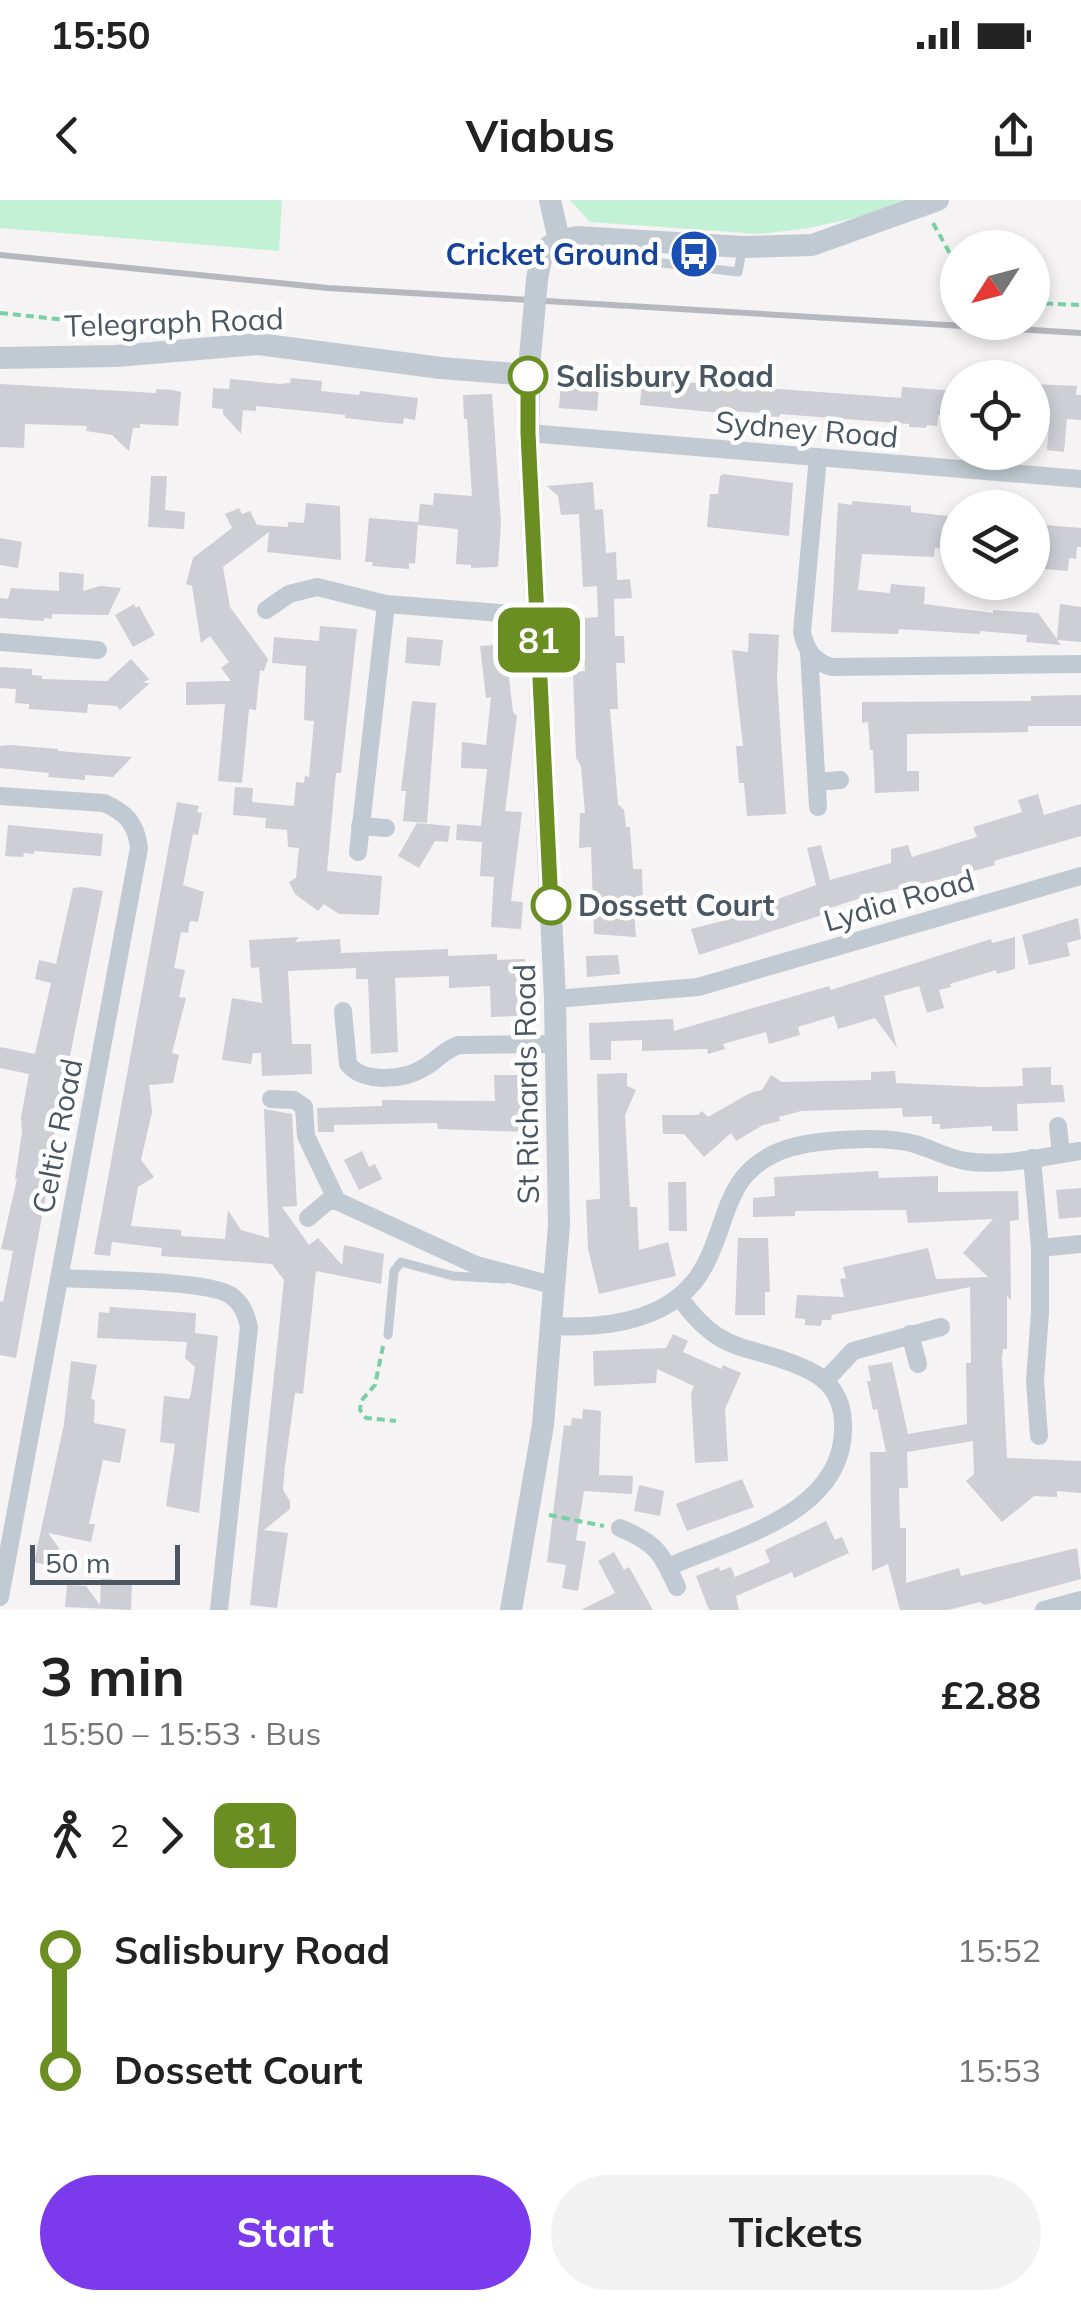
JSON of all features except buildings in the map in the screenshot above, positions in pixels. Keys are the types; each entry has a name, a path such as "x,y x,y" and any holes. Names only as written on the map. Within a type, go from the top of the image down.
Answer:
{"street":[{"path":"550,200 558,240 610,238 743,247 812,245 932,202"},
{"name":"St Richards Road","path":"511,1610 530,1512 556,1286 557,1044 528,433 540,255 558,240"},
{"name":"Telegraph Road","path":"0,358 132,355 268,344 441,368 530,366"},
{"name":"Sydney Road","path":"528,433 1081,479"},
{"path":"818,458 802,632 809,652 818,807"},
{"path":"266,610 289,594 316,587 386,604 538,616"},
{"path":"358,852 386,604"},
{"path":"0,642 98,650"},
{"path":"809,652 820,664 832,667 1081,664"},
{"path":"816,782 840,780"},
{"name":"Celtic Road","path":"0,796 104,803 131,820 138,848 0,1597"},
{"path":"360,826 386,828"},
{"name":"Lydia Road","path":"555,999 698,988 1081,876"},
{"path":"343,1011 348,1064 366,1076 415,1073 459,1045 557,1044"},
{"path":"271,1099 294,1100 304,1107 306,1136 337,1201"},
{"path":"553,1326 620,1324 656,1311 680,1296 695,1281 739,1182 756,1163 782,1150 810,1144 892,1140 964,1161 990,1164 1070,1153 1058,1126"},
{"path":"1032,1158 1040,1248 1034,1381 1039,1436"},
{"path":"308,1218 328,1201 337,1201 476,1265 556,1286"},
{"path":"1040,1248 1081,1244"},
{"path":"59,1278 213,1287 238,1302 246,1314 249,1328 219,1610"},
{"path":"668,1566 798,1510 813,1497 837,1462 844,1439 843,1416 836,1394 825,1380 789,1363 738,1348 709,1332 680,1296"},
{"path":"825,1380 853,1351 940,1326"},
{"path":"910,1334 918,1364"},
{"path":"620,1528 643,1537 660,1550 677,1588"},
{"path":"1044,1610 1081,1600"}],"lane":[{"path":"388,1336 394,1271 401,1262 453,1276 528,1280"}],"path":[{"path":"932,202 943,230"},
{"path":"1050,304 1081,306"},
{"path":"388,1336 379,1354 375,1384 361,1401 360,1410 366,1418 396,1421"},
{"path":"530,1512 620,1528"}],"green space":[{"path":"0,200 282,200 279,251 0,228"},
{"path":"570,200 914,200 886,211 809,228 759,234 590,222"}],"railway":[{"path":"0,255 328,288 1081,333"}],"bus line":[{"name":"81","path":"528,376 551,905"}],"place":[{"name":"Cricket Ground","path":"694,254"},
{"name":"Salisbury Road","path":"528,376"},
{"name":"Dossett Court","path":"551,905"}]}
